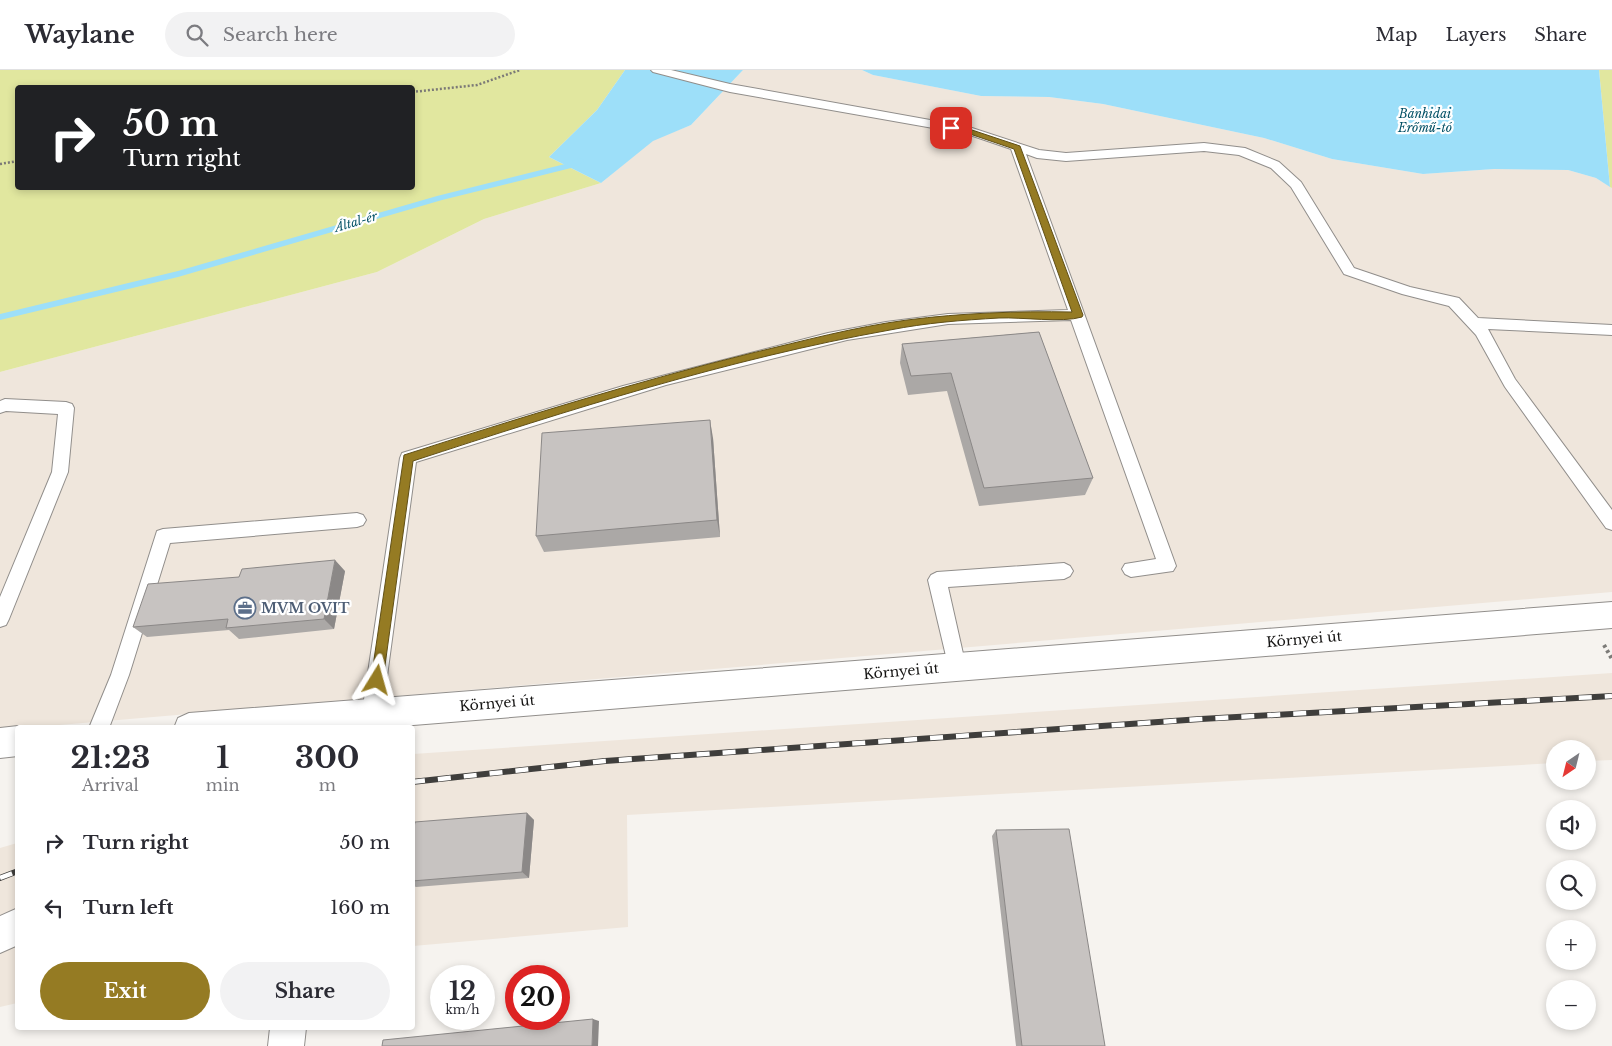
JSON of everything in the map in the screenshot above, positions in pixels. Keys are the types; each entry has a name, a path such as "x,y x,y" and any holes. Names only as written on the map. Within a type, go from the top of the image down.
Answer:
{"street":[{"name":"Környei út","path":"226,725 1612,615"},
{"path":"0,743 15,741"},
{"path":"0,936 15,927"},
{"path":"286,1046 288,1030"}],"lane":[{"path":"657,70 730,88 969,131 1037,154 1066,157 1204,147 1241,151 1275,165 1296,185 1349,271 1407,292 1454,302 1474,323 1482,332 1510,382 1612,523"},
{"path":"1017,148 1167,566 1131,569"},
{"path":"372,713 408,458 515,424 690,373 837,336 906,324 999,315 1078,315"},
{"path":"1474,323 1612,330"},
{"path":"0,407 66,408 60,472 0,619"},
{"path":"101,725 120,675 162,536 356,520"},
{"path":"957,667 937,580 1064,571"}],"path":[{"path":"415,92 477,84 520,70"},
{"path":"0,164 15,162"}],"shaded area":[{"path":"743,70 862,70 873,75 981,96 1049,97 1103,104 1264,138 1332,159 1423,174 1494,169 1568,170 1596,178 1612,188 1612,592 59,725 15,725 15,728 0,731 0,372 377,272 484,219 601,183 653,140 691,125"},
{"path":"1612,673 1612,760 1596,761 1596,740 1546,740 1546,764 627,815 628,927 415,946 415,754"},
{"path":"15,844 15,1003 0,1007 0,848"}],"green space":[{"path":"0,70 625,70 597,110 549,157 601,183 484,219 377,272 0,372"},
{"path":"1599,70 1612,70 1612,188 1610,187"}],"water":[{"path":"625,70 743,70 691,125 653,141 601,183 549,157 597,110"},
{"name":"Bánhidai Erőmű-tó","path":"862,70 1599,70 1610,187 1596,178 1568,170 1494,169 1423,174 1332,159 1264,138 1103,104 1049,97 981,96 873,75"}],"building":[{"path":"1039,332 1093,478 984,488 951,373 911,376 902,344"},
{"path":"710,420 717,520 536,536 542,433"},
{"path":"335,560 324,619 226,628 228,619 133,627 148,584 239,577 242,569"},
{"path":"527,813 522,872 415,881 415,822"},
{"path":"1069,829 1105,1046 1022,1046 996,830"},
{"path":"593,1019 592,1046 382,1046 383,1040 505,1028 505,1030 570,1030 570,1021"}],"waterway":[{"name":"Által-ér","path":"0,317 178,274 440,198 568,166 580,160"}],"railway":[{"path":"415,782 605,761 1201,719 1612,696"},
{"path":"0,878 15,872"}],"place":[{"name":"MVM OVIT","path":"245,608"}],"route":[{"path":"377,680 408,458 515,424 699,370 837,336 906,324 999,315 1078,315 1017,148 969,131 951,128"}]}
